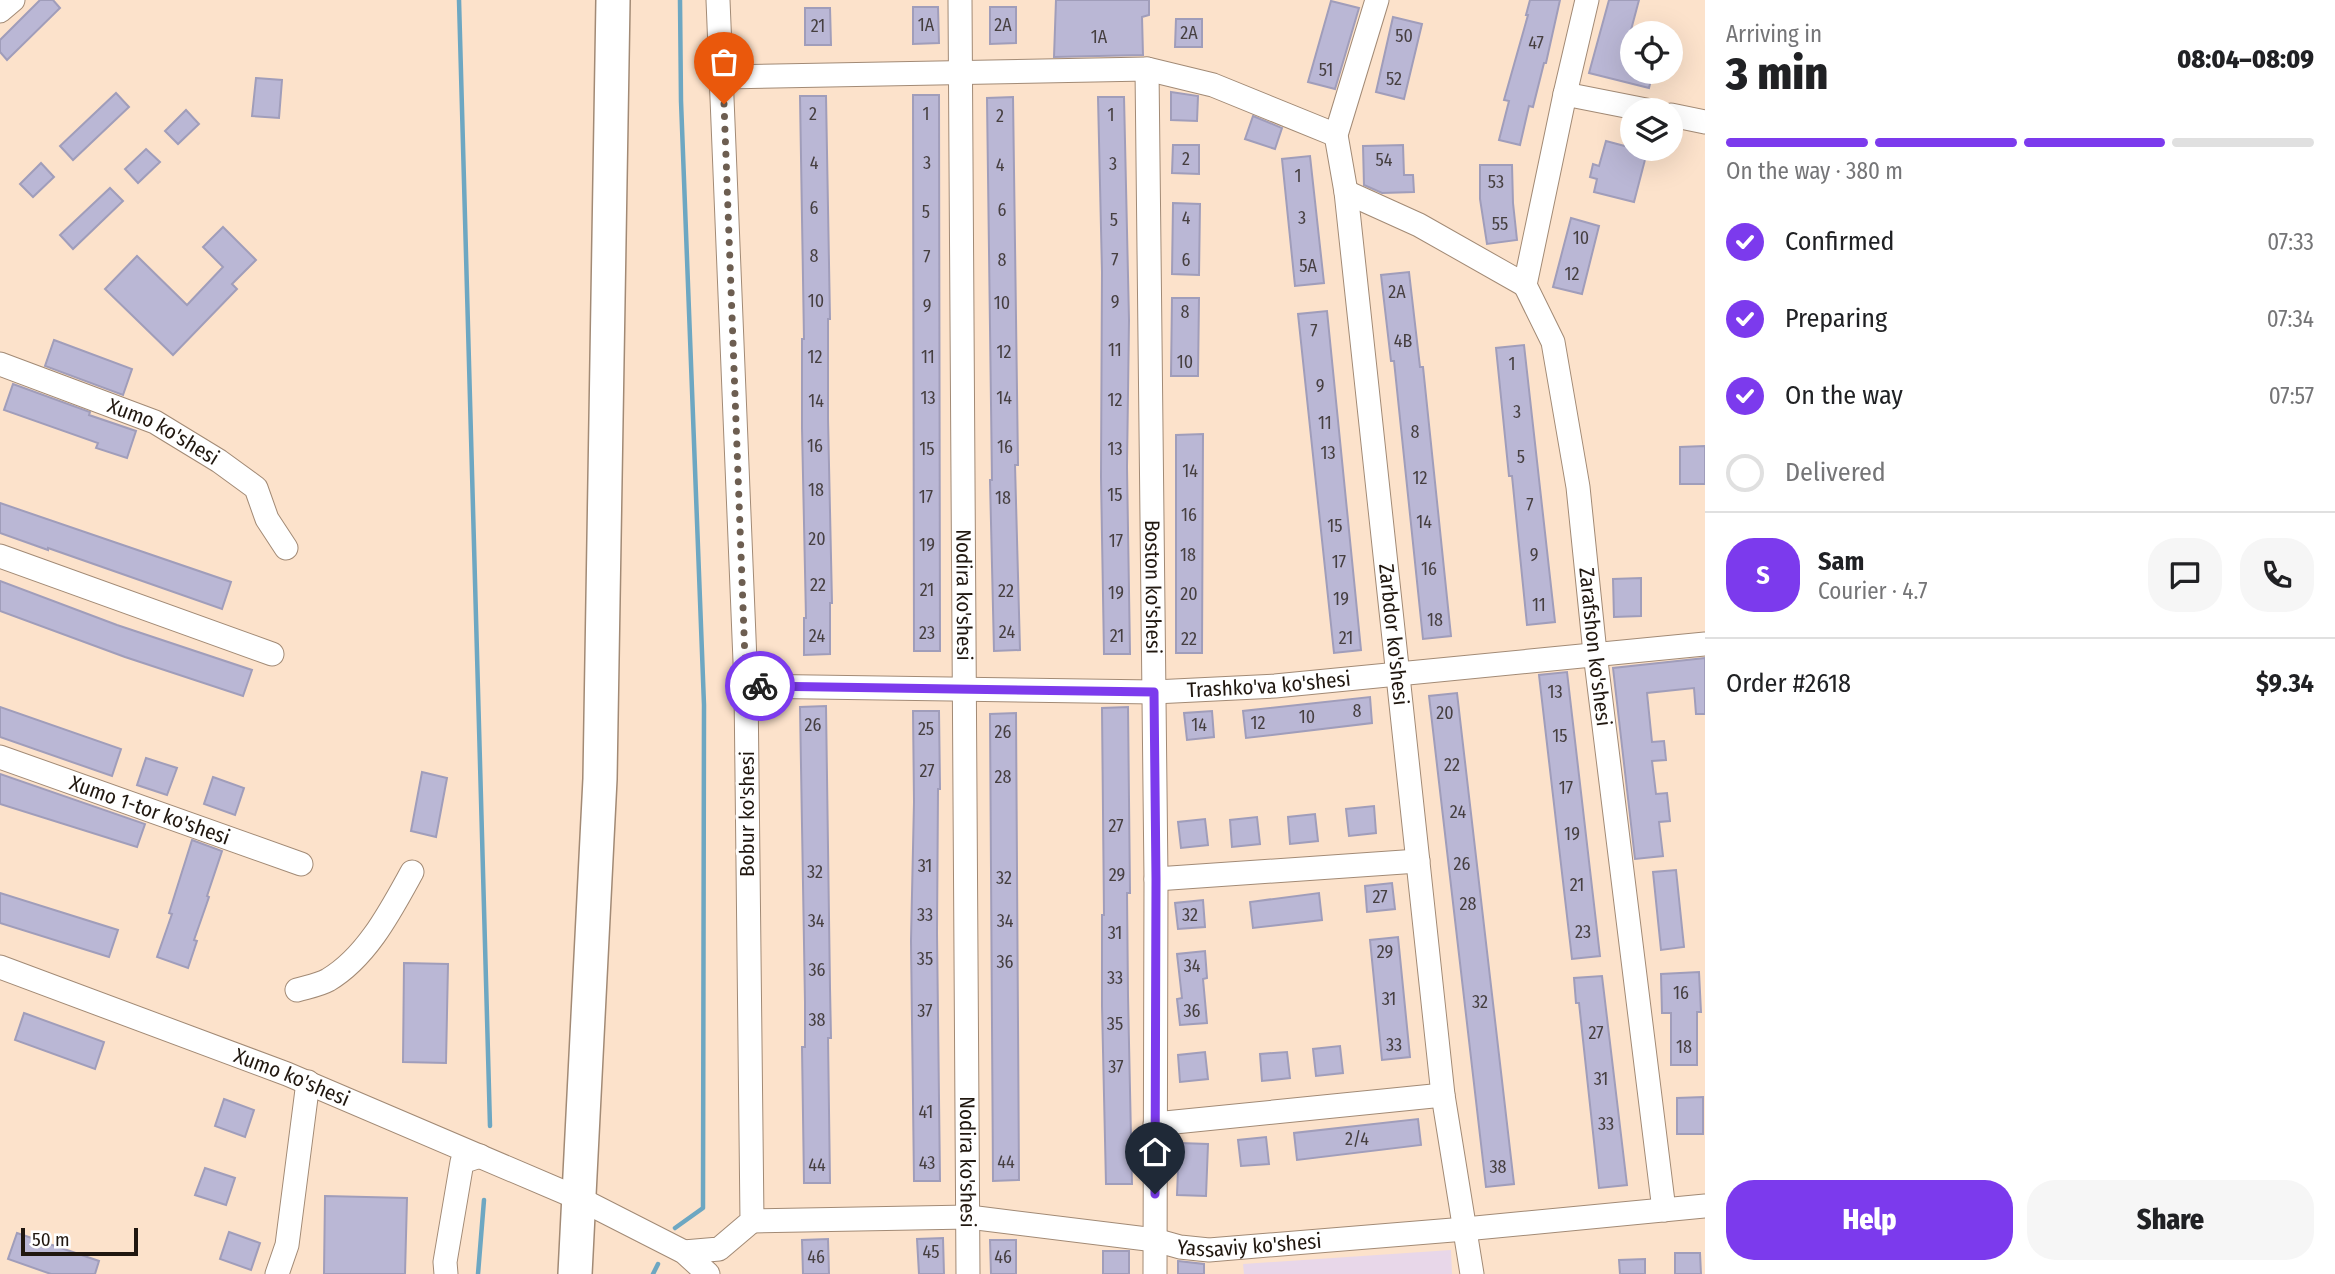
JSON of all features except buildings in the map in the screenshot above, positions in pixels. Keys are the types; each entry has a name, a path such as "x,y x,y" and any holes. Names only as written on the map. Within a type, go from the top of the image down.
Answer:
{"highway":[{"path":"575,1274 600,779 613,0"}],"street":[{"path":"0,11 13,0"},
{"name":"Bobur ko'shesi","path":"718,0 746,686 752,1221"},
{"name":"Nodira ko'shesi","path":"960,0 968,1274"},
{"name":"Zarbdor ko'shesi","path":"1377,0 1336,135 1346,192 1443,1096 1472,1274"},
{"path":"1346,192 1419,225 1525,285 1564,94 1587,0"},
{"path":"723,77 1147,69 1213,85 1336,135"},
{"name":"Boston ko'shesi","path":"1147,69 1156,879 1155,1274"},
{"path":"1564,94 1620,105"},
{"path":"1683,117 1705,122"},
{"name":"Zarafshon ko'shesi","path":"1525,285 1553,342 1578,487 1595,653 1664,1210"},
{"name":"Xumo ko'shesi","path":"0,364 155,422 219,461 257,488 267,519 286,548"},
{"path":"0,556 272,654"},
{"name":"Trashko'va ko'shesi","path":"746,686 1154,692 1275,685 1705,644"},
{"name":"Xumo 1-tor ko'shesi","path":"0,757 301,864"},
{"path":"1156,879 1418,861"},
{"path":"297,990 327,981 356,958 412,872"},
{"name":"Xumo ko'shesi","path":"0,967 308,1082 580,1199 684,1252 708,1274"},
{"path":"277,1274 287,1245 308,1082"},
{"path":"1155,1124 1443,1096"},
{"path":"446,1274 447,1249 462,1162 480,1156"},
{"name":"Yassaviy ko'shesi","path":"752,1221 969,1217 1154,1240 1180,1247 1209,1250 1705,1206"},
{"path":"684,1252 719,1249 752,1221"}],"shaded area":[{"path":"1451,1250 1452,1274 1244,1274 1243,1264"}],"waterway":[{"path":"459,0 490,1126"},
{"path":"675,1228 703,1208 704,705 681,101 680,0"},
{"path":"478,1274 484,1200"},
{"path":"653,1274 658,1264"}],"way so far":[{"path":"724,104 746,686 760,686"}],"route":[{"path":"760,686 1154,692 1155,1194"}]}
